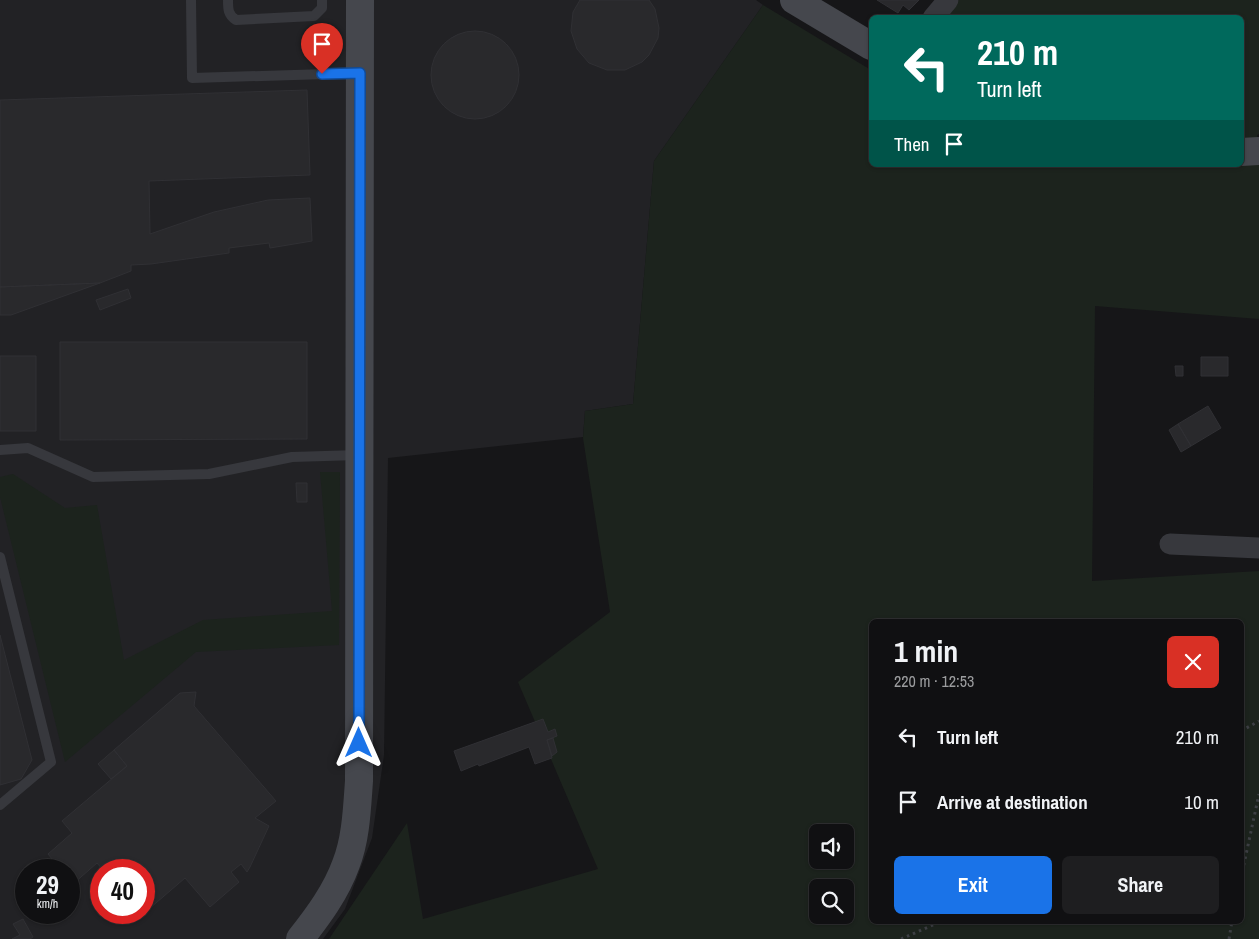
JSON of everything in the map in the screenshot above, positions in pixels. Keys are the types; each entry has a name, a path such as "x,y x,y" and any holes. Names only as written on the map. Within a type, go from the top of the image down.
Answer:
{"street":[{"path":"300,939 333,891 347,863 355,823 359,781 360,0"},
{"path":"794,0 869,45"},
{"path":"936,15 948,0"},
{"path":"1244,152 1259,151"},
{"path":"1170,544 1259,548"}],"lane":[{"path":"191,0 192,78 360,73"},
{"path":"228,0 228,11 231,17 236,20 314,16 322,8 322,0"},
{"path":"0,450 28,448 94,477 208,474 292,457 359,455"},
{"path":"0,557 51,762 0,805"}],"path":[{"path":"1244,729 1259,721"},
{"path":"1244,864 1259,794"},
{"path":"901,939 935,924"},
{"path":"1229,939 1232,924"}],"shaded area":[{"path":"0,0 756,0 763,5 654,161 633,404 585,411 583,437 388,458 384,755 372,838 345,909 323,939 0,939"},
{"path":"959,0 1259,0 1259,134 1257,135 1259,148 1259,319 1095,306 1092,581 1259,571 1259,939 329,939 407,823 423,919 598,869 518,682 610,612 583,438 585,411 633,404 654,161 763,5 869,69 869,167 1244,167 1244,15 946,15"},
{"path":"320,472 340,472 339,645 196,652 65,762 0,497 0,477 13,474 65,508 97,505 124,660 203,620 332,611"}],"building":[{"path":"580,0 649,0 655,9 659,28 658,38 649,55 642,62 625,70 607,70 589,63 577,49 571,31 573,12"},
{"path":"877,0 919,0 909,10 903,5 898,13"},
{"path":"475,31 492,34 506,44 516,58 519,75 516,92 506,106 492,116 475,119 458,116 444,106 434,92 431,75 434,58 444,44 458,34"},
{"path":"307,90 310,175 149,181 150,234 214,212 268,200 310,198 312,241 270,248 269,243 229,248 229,253 131,265 131,271 100,283 0,287 0,100"},
{"path":"100,283 11,315 0,315 0,287"},
{"path":"128,289 131,298 100,310 96,300"},
{"path":"60,342 307,342 307,439 60,440"},
{"path":"0,356 36,356 36,431 0,431"},
{"path":"1201,357 1228,357 1228,376 1201,376"},
{"path":"1175,366 1183,366 1183,376 1176,376"},
{"path":"1208,406 1221,428 1191,446 1178,424"},
{"path":"1178,424 1191,446 1181,452 1169,430"},
{"path":"296,483 307,483 307,502 297,502"},
{"path":"0,635 32,760 21,779 0,785"},
{"path":"196,692 194,706 276,801 255,818 269,826 247,872 241,864 231,872 239,882 210,907 185,878 155,904 155,859 90,859 90,869 80,878 80,859 52,859 48,854 72,833 62,821 127,766 114,750 180,693"},
{"path":"543,719 548,732 555,729 557,736 547,740 552,758 535,764 529,747 461,771 454,751"},
{"path":"553,738 557,752 552,756 547,740"},
{"path":"114,750 127,766 111,779 98,764"},
{"path":"13,924 26,924 33,937 30,939 12,939 20,935"}],"route":[{"path":"322,74 360,73 359,743"}]}
